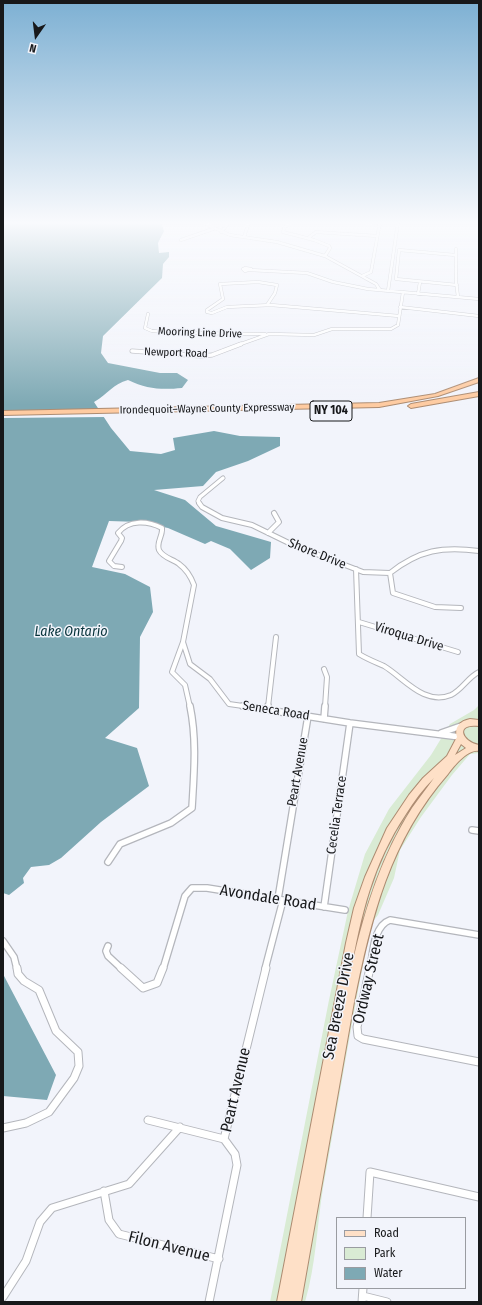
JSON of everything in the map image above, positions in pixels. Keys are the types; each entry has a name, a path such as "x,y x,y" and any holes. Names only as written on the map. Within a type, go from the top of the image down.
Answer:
{"highway":[{"name":"Irondequoit–Wayne County Expressway","path":"143,412 337,407 390,404 445,393 479,380"},
{"name":"Irondequoit–Wayne County Expressway","path":"3,413 338,411 404,407 479,394"},
{"name":"NY 104","path":"3,416 143,412"}],"main road":[{"path":"476,748 467,745 460,737 459,732 461,726 466,722 479,723"},
{"name":"Sea Breeze Drive","path":"283,1302 351,943 364,892 382,846 398,817 426,781 450,758 460,737"},
{"name":"Sea Breeze Drive","path":"295,1302 358,958 374,898 393,849 410,820 436,782 453,762 462,753 476,748"}],"street":[{"path":"244,283 220,284 223,299 207,310 207,312 212,313 227,307 267,305 399,316 403,292"},
{"path":"267,305 270,297 275,293 278,286 273,283"},
{"path":"338,283 388,291 479,299"},
{"path":"374,283 380,290"},
{"path":"388,291 389,283"},
{"path":"418,294 420,283"},
{"path":"431,283 457,285 458,297"},
{"path":"214,306 220,309"},
{"path":"400,307 479,316"},
{"name":"Mooring Line Drive","path":"148,314 145,328 151,331 269,334"},
{"name":"Newport Road","path":"132,351 201,356 212,355 269,334 314,335 332,329 391,329 397,326 399,316"},
{"name":"Shore Drive","path":"223,478 200,497 198,501 202,507 222,518 252,525 293,545 356,570 363,572 390,573"},
{"path":"268,533 279,522 274,513"},
{"name":"Seneca Road","path":"122,567 112,566 109,561 122,541 122,538 118,533 120,530 128,525 137,523 155,525 162,528 163,535 158,544 159,550 166,558 177,562 183,567 194,585 183,642 190,664 210,679 229,704 350,723 460,737"},
{"path":"461,608 435,607 393,593 390,573 402,564 436,551 455,548 479,551"},
{"path":"356,570 359,654 369,661 383,666 424,694 438,697 451,695 462,686 472,674 479,672"},
{"name":"Viroqua Drive","path":"359,622 458,652"},
{"path":"268,710 276,637"},
{"path":"108,862 120,844 171,823 192,808 195,742 194,727 184,685 172,672 183,642"},
{"path":"324,669 327,677 324,719"},
{"name":"Peart Avenue","path":"209,1302 237,1165 237,1158 234,1152 224,1139 281,899 308,716"},
{"name":"Cecelia Terrace","path":"324,907 350,723"},
{"name":"Seneca Road","path":"440,734 461,726"},
{"path":"472,830 479,831"},
{"name":"Avondale Road","path":"108,946 106,951 108,956 143,988 157,983 162,973 185,896 192,888 207,888 345,910"},
{"name":"Ordway Street","path":"479,934 398,921 390,920 384,922 378,931 357,1027 358,1036 363,1039 479,1062"},
{"path":"3,941 14,957 18,974 24,981 39,990 49,1011 56,1032 69,1042 78,1052 78,1066 74,1078 49,1112 26,1123 3,1128"},
{"path":"148,1120 224,1139"},
{"path":"3,1298 26,1261 40,1222 45,1214 56,1206 129,1184 180,1127"},
{"path":"367,1217 370,1172 479,1197"},
{"name":"Filon Avenue","path":"104,1191 110,1224 119,1234 219,1259"},
{"path":"363,1295 388,1302"}],"green space":[{"path":"479,705 479,753 470,754 452,775 421,817 400,850 394,878 378,915 371,924 323,1188 312,1274 305,1302 270,1302 329,1000 348,911 365,854 389,809 431,755 450,724 474,710"}],"water":[{"name":"Lake Ontario","path":"3,283 157,283 103,336 101,353 108,363 160,373 177,373 188,380 182,388 167,389 148,387 128,380 118,384 94,402 111,428 130,451 161,454 175,450 173,438 214,431 240,436 280,437 280,446 248,461 216,472 203,486 154,490 185,500 216,526 271,542 270,558 251,570 230,549 211,541 205,544 168,528 140,522 109,521 92,567 125,574 150,587 153,612 140,637 139,708 105,738 137,748 149,786 101,822 61,858 49,865 31,867 23,878 24,883 9,895 3,893"},
{"path":"3,974 56,1075 47,1100 3,1096"}],"pier":[{"path":"101,409 106,417 3,418 3,411"}]}
